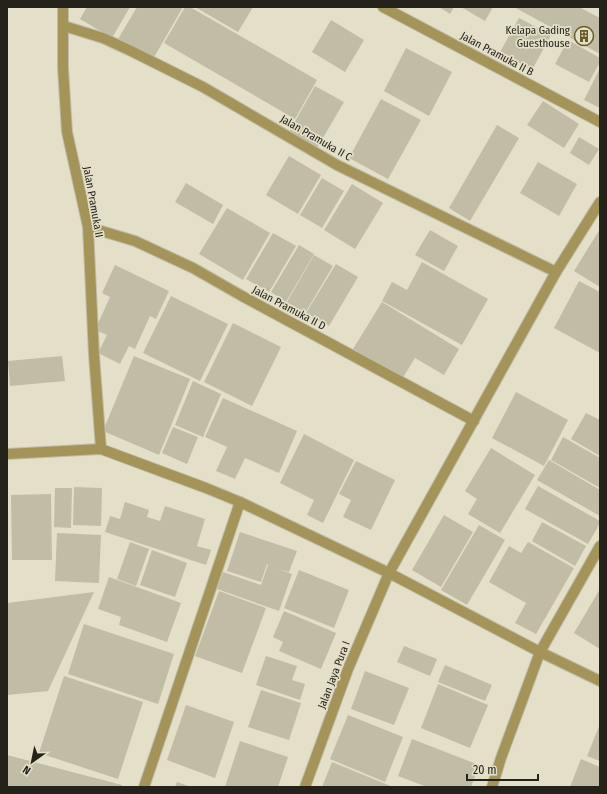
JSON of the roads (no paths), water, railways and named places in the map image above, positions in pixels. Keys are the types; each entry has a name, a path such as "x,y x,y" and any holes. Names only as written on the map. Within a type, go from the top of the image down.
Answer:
{"street":[{"name":"Jalan Pramuka II","path":"64,7 64,68 67,132 88,227 94,355 101,449"},
{"name":"Jalan Pramuka II B","path":"383,7 600,122"},
{"name":"Jalan Pramuka II C","path":"64,26 103,38 203,87 337,165 556,272"},
{"name":"Jalan Jaya Pura I","path":"306,787 348,669 390,573 556,272 600,202"},
{"name":"Jalan Pramuka II D","path":"88,227 135,242 193,268 474,421"},
{"path":"7,454 101,449 206,488 240,502 390,573 540,652 600,681"},
{"path":"144,787 240,502"},
{"path":"492,787 501,758 540,652 600,546"}],"place":[{"name":"Kelapa Gading Guesthouse","path":"584,36"}]}
